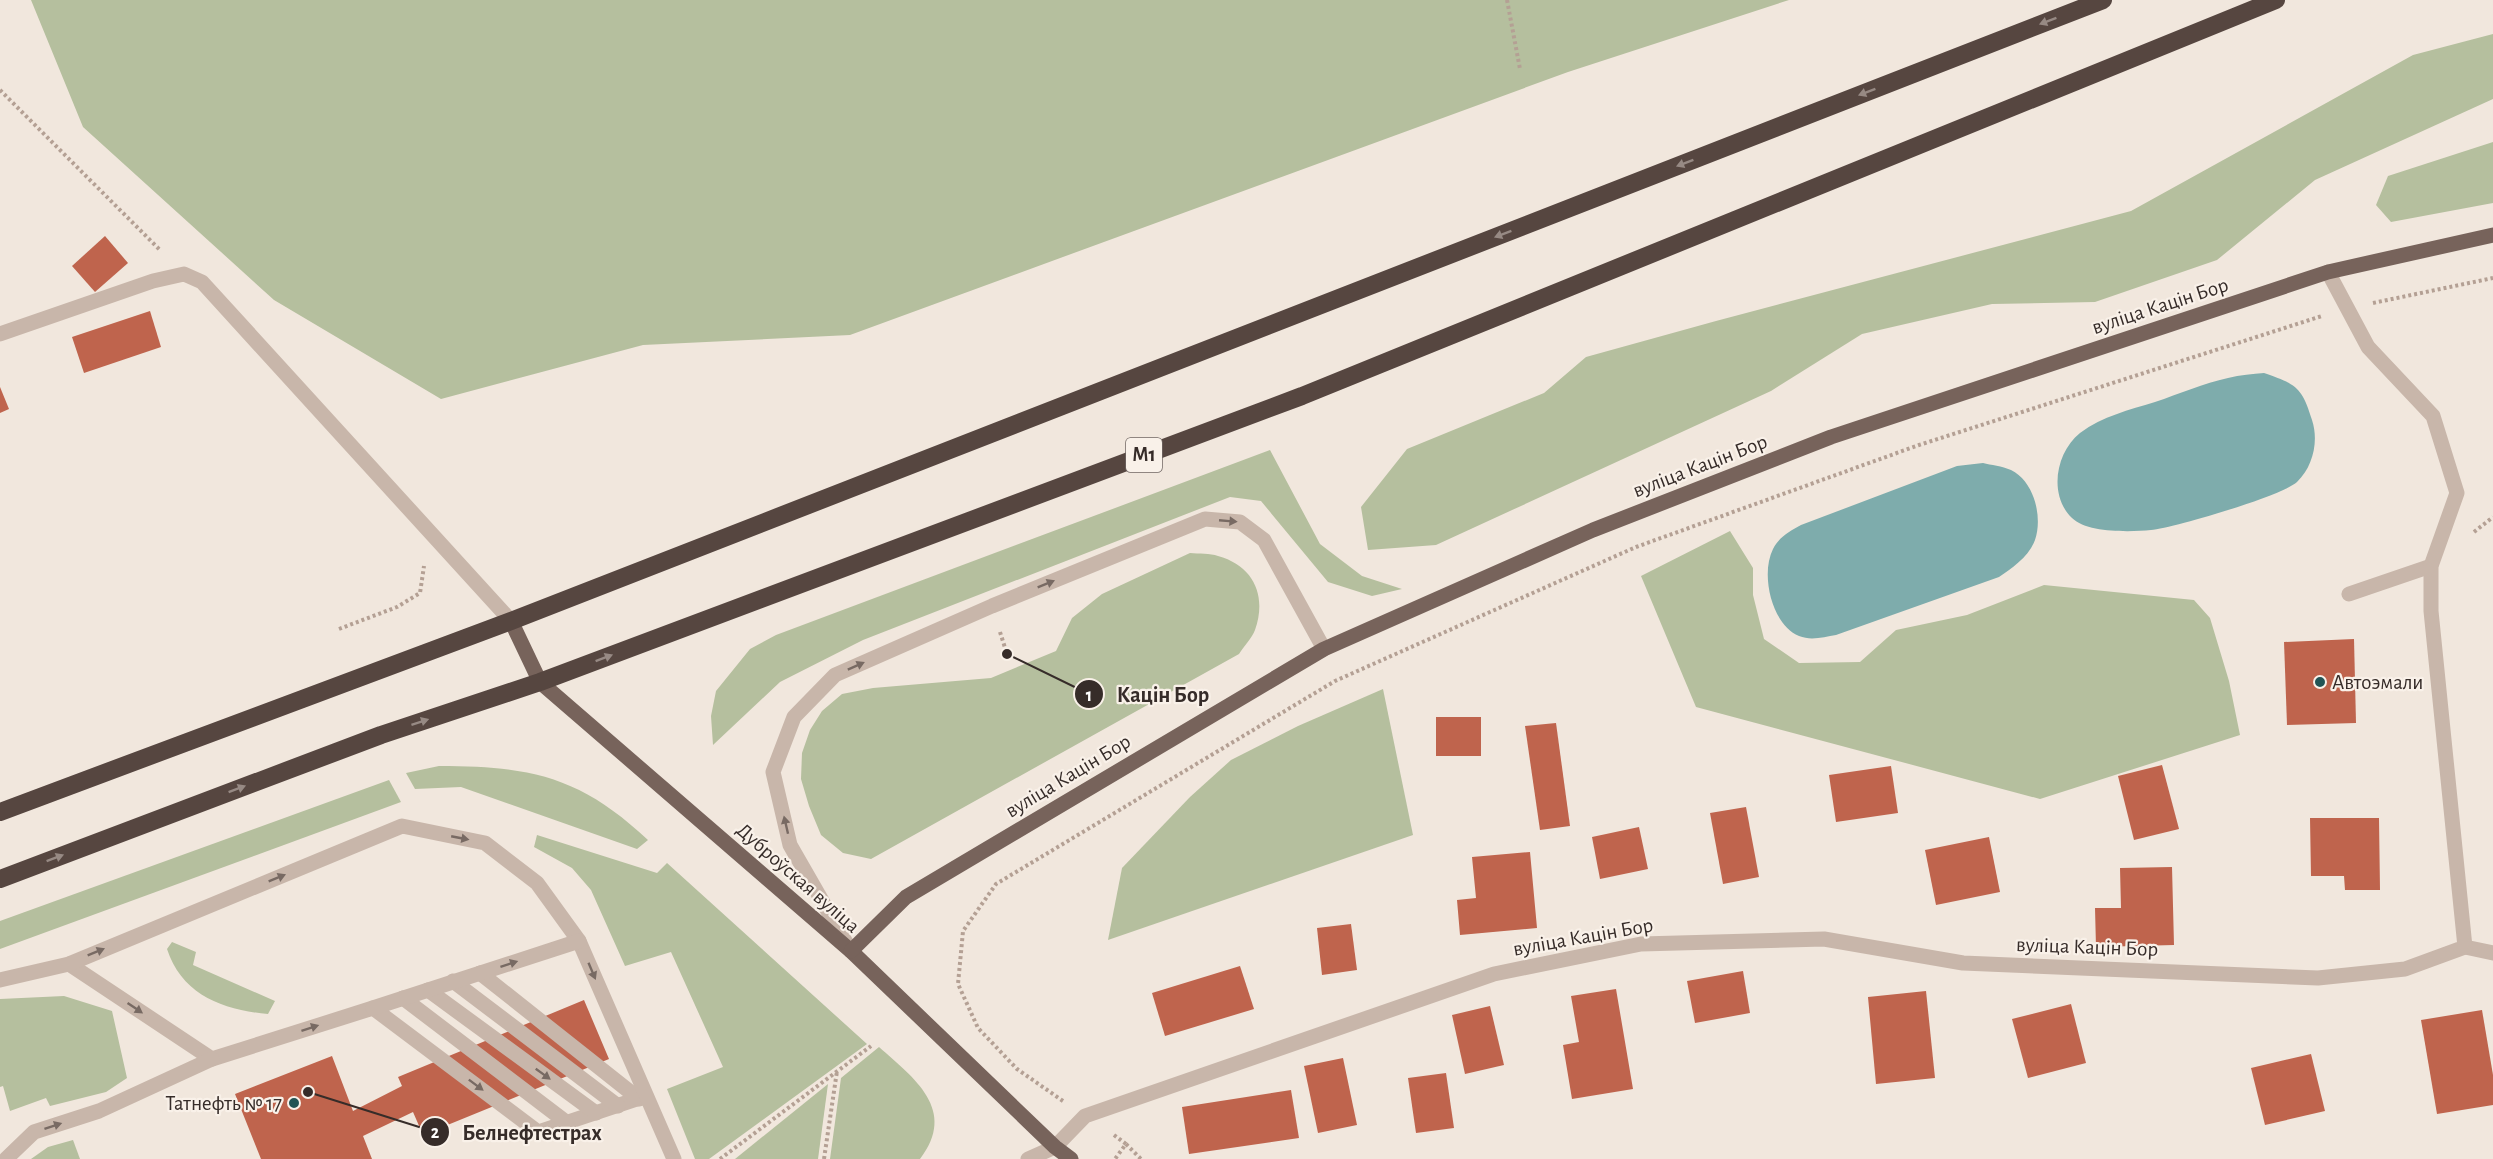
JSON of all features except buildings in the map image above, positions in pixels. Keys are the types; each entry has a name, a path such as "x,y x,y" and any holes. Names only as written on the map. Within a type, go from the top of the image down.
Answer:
{"highway":[{"path":"0,812 511,621 2103,0"},
{"name":"М1","path":"0,879 381,735 540,682 1302,396 2276,0"}],"main road":[{"name":"вуліца Кацін Бор","path":"850,951 906,897 1324,649 1593,530 1831,437 2328,272 2493,235"},
{"name":"Дуброўская вуліца","path":"511,621 540,682 850,951 1055,1147 1071,1159"}],"street":[{"path":"2328,272 2368,347 2433,416 2457,493 2431,566 2431,611 2465,947 2493,953"},
{"path":"0,334 153,281 184,274 202,282 511,621"},
{"path":"850,951 790,846 773,772 794,717 835,675 992,606 1205,519 1240,522 1264,540 1324,649"},
{"path":"2349,594 2431,566"},
{"path":"0,980 69,964 402,826 485,843 537,883 579,941 642,1097 674,1159"},
{"name":"вуліца Кацін Бор","path":"1028,1159 1055,1147 1085,1116 1494,974 1641,944 1824,939 1963,963 2318,978 2405,969 2465,947"},
{"path":"6,1159 34,1132 99,1111 212,1059 579,941"},
{"path":"69,964 212,1059"},
{"path":"480,973 642,1097"},
{"path":"453,981 618,1106"},
{"path":"428,990 596,1113"},
{"path":"403,998 566,1122"},
{"path":"373,1008 538,1132 642,1097"}],"path":[{"path":"1507,0 1520,69"},
{"path":"0,90 184,274"},
{"path":"1141,1159 1126,1144 1017,1069 978,1028 958,984 963,931 996,884 1335,681 1636,547 1918,445 2290,324 2348,309 2493,278"},
{"path":"339,629 397,608 420,593 424,577 423,557"},
{"path":"720,1159 871,1046"},
{"path":"824,1159 837,1070"},
{"path":"1115,1159 1126,1144"}],"green space":[{"path":"31,0 1789,0 1568,72 850,335 643,345 441,399 274,300 83,127"},
{"path":"2493,34 2493,99 2315,180 2217,260 2095,302 1992,304 1862,334 1771,391 1436,545 1368,550 1361,507 1407,449 1544,393 1586,357 2131,211 2413,55"},
{"path":"2493,142 2493,203 2391,222 2376,205 2388,176"},
{"path":"1270,450 1320,544 1362,576 1402,589 1372,596 1328,582 1261,501 1230,497 863,640 780,682 713,745 711,716 716,691 750,649 776,635"},
{"path":"1730,531 1753,568 1753,595 1764,639 1799,663 1860,662 1896,630 1967,615 2044,585 2194,600 2210,618 2229,681 2240,735 2040,799 1696,707 1641,576"},
{"path":"1190,553 1212,554 1230,561 1241,567 1254,584 1258,594 1258,617 1254,633 1239,654 871,859 843,853 821,835 801,779 802,753 810,730 822,711 842,694 873,688 991,678 1056,651 1072,618 1102,594"},
{"path":"1383,689 1413,835 1108,940 1122,868 1190,797 1231,760 1298,726"},
{"path":"439,766 500,769 552,779 576,788 599,801 648,840 637,849 461,787 415,789 406,773"},
{"path":"389,780 401,802 0,949 0,921"},
{"path":"537,835 657,873 667,863 867,1044 709,1159 695,1159 667,1089 723,1067 671,952 625,966 591,890 572,868 534,847"},
{"path":"172,942 196,952 193,965 275,1001 268,1014 235,1009 220,1004 194,989 174,965 167,949"},
{"path":"64,996 112,1011 127,1078 106,1092 50,1106 46,1098 10,1111 3,1086 0,1087 0,999"},
{"path":"879,1047 906,1071 927,1096 933,1110 935,1125 931,1141 920,1159 830,1159 841,1078"},
{"path":"828,1084 818,1159 735,1159"},
{"path":"73,1140 80,1159 31,1159 48,1147"}],"water":[{"path":"2264,373 2284,380 2296,388 2305,400 2312,420 2315,445 2311,461 2297,482 2250,503 2203,518 2151,530 2098,529 2079,523 2064,509 2060,498 2058,474 2065,451 2080,433 2116,414 2219,380"},
{"path":"1983,463 2011,470 2019,475 2026,482 2035,500 2038,521 2035,540 2029,552 2015,566 1999,577 1836,635 1818,638 1799,636 1782,621 1771,598 1768,572 1773,549 1785,535 1801,525 1957,466"}],"place":[{"name":"Кацін Бор","path":"1007,654"},
{"name":"Автоэмали","path":"2320,682"},
{"name":"Белнефтестрах","path":"308,1092"},
{"name":"Татнефть № 17","path":"294,1103"}]}
